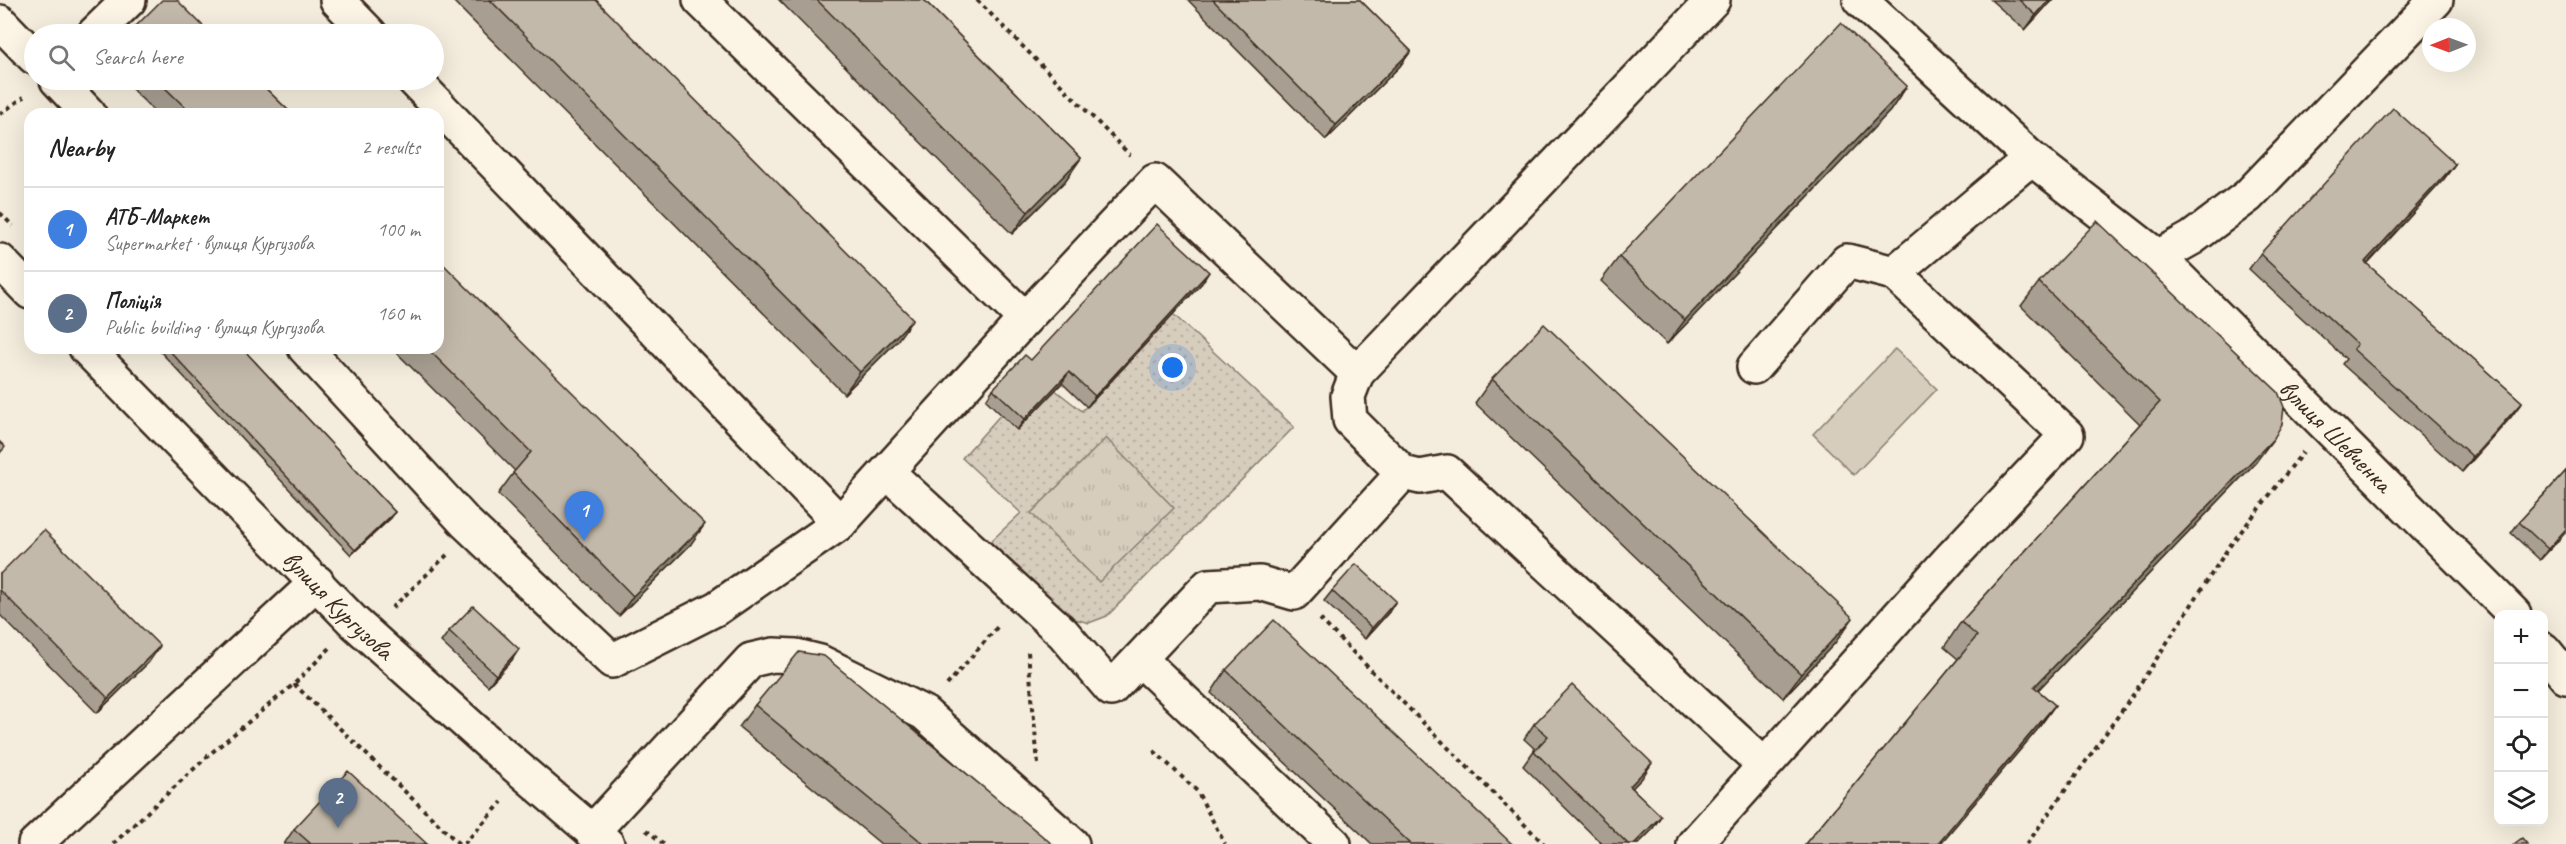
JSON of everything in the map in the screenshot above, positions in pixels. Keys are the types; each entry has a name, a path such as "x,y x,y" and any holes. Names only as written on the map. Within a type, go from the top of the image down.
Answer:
{"street":[{"path":"104,24 129,0"},
{"path":"337,0 360,24"},
{"path":"700,0 1026,319"},
{"path":"1713,0 1357,373 1348,396 1350,420 1403,473 1420,477 1447,472 1764,765"},
{"name":"вулиця Шевченка","path":"1860,0 2031,158 2158,257 2331,428 2509,610"},
{"path":"2158,257 2192,238 2248,196 2436,0"},
{"path":"0,22 24,47"},
{"path":"66,90 83,108"},
{"path":"424,90 441,108"},
{"path":"444,111 840,523"},
{"path":"1894,273 2031,158"},
{"path":"311,354 474,530 612,661 717,608 840,523 1155,181 1357,373"},
{"path":"0,261 24,286"},
{"path":"1694,844 1965,543 2067,435 1894,273 1846,261 1754,367"},
{"name":"вулиця Кургузова","path":"92,354 363,630 491,745 600,838"},
{"path":"887,472 1063,633 1111,688 1208,586 1260,583 1294,593 1403,473"},
{"path":"35,844 317,582"},
{"path":"600,838 752,660 772,655 796,656 820,662 924,713 1072,844"},
{"path":"2548,655 2566,677"},
{"path":"1140,659 1334,844"}],"path":[{"path":"977,0 1155,181"},
{"path":"2027,844 2133,695 2229,547 2303,452 2331,428"},
{"path":"389,611 474,530"},
{"path":"1294,593 1544,844"},
{"path":"924,713 1023,597"},
{"path":"1023,597 1043,820"},
{"path":"113,844 210,754 294,684 330,647"},
{"path":"294,684 459,844"},
{"path":"1154,751 1197,791 1225,844"}],"green space":[{"path":"1172,313 1294,427 1107,616 1089,623 1064,616 990,542 1021,513 962,458 1036,375 1082,411"},
{"path":"1895,349 1937,389 1854,475 1813,434"},
{"path":"1106,438 1174,508 1099,582 1031,513"}],"building":[{"path":"162,0 177,0 201,24 138,24"},
{"path":"490,0 596,0 913,319 860,372"},
{"path":"817,0 924,0 1081,158 1028,212"},
{"path":"1213,0 1360,0 1411,51 1336,125"},
{"path":"2019,0 2049,0 2036,15"},
{"path":"1841,23 1907,86 1685,320 1619,257"},
{"path":"167,90 267,90 286,108 186,108"},
{"path":"2393,108 2455,164 2365,262 2522,402 2473,457 2353,349 2357,344 2260,254"},
{"path":"2097,221 2278,392 2284,407 2282,424 2274,438 2034,687 2055,705 1937,844 1805,844 1977,636 1961,622 2160,402 2039,282"},
{"path":"1157,224 1209,272 1095,396 1069,372 1025,419 993,389 1025,355 1031,360"},
{"path":"444,265 705,524 633,596 513,473 531,452 433,354 444,354"},
{"path":"1544,324 1853,618 1801,674 1492,379"},
{"path":"173,354 248,354 395,512 355,550"},
{"path":"0,442 5,447 0,453"},
{"path":"2566,471 2566,529 2548,549 2519,522"},
{"path":"44,530 160,646 108,698 0,590 0,574"},
{"path":"1356,564 1396,601 1372,628 1332,591"},
{"path":"473,606 519,649 496,675 449,631"},
{"path":"1274,620 1512,844 1411,844 1226,670"},
{"path":"799,652 824,656 1052,844 924,844 755,705"},
{"path":"1572,685 1652,763 1630,786 1661,816 1634,844 1628,844 1534,751 1548,736 1534,724"},
{"path":"348,771 427,844 311,844 294,829"},
{"path":"2522,838 2527,844 2514,844"}],"place":[{"name":"АТБ-Маркет","path":"584,541"},
{"name":"Поліція","path":"338,828"}]}
